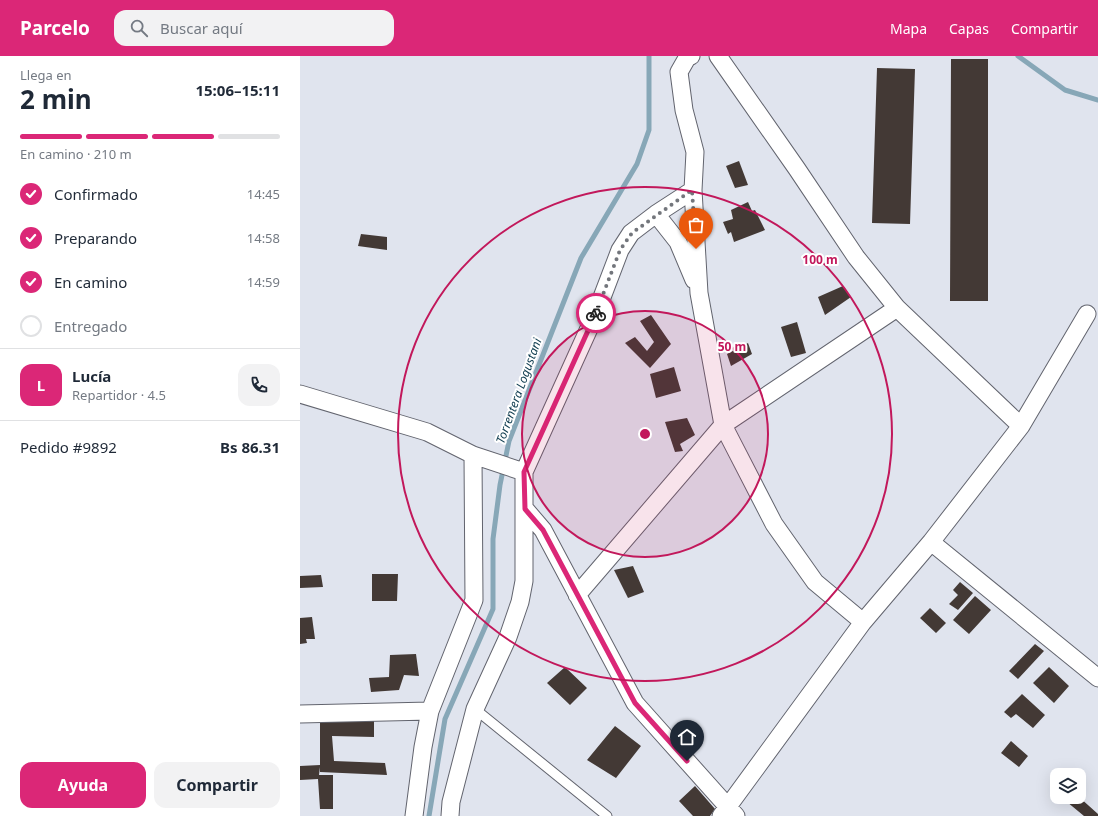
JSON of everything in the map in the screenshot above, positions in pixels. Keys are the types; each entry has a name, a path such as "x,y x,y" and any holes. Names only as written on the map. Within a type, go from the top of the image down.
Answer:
{"street":[{"path":"691,56 687,58 679,72 684,110 695,152 692,190 699,293 723,424 774,524 815,582 863,622"},
{"path":"718,56 856,257 897,308 1021,426"},
{"path":"450,816 475,710 508,637 520,602 524,581 525,509 511,468 596,313 620,250 632,233 656,214 692,190"},
{"path":"656,214 678,242 699,293"},
{"path":"578,595 723,424 897,308"},
{"path":"525,509 543,530 635,703 728,813 863,622 931,542 1021,426 1087,314"},
{"path":"300,394 427,432 473,455 511,468"},
{"path":"414,816 423,747 430,711 474,600 473,455"},
{"path":"931,542 1098,678"},
{"path":"300,714 430,711"}],"lane":[{"path":"475,710 607,816"}],"building":[{"path":"951,59 988,59 988,301 950,301"},
{"path":"877,68 915,69 910,224 872,223"},
{"path":"739,161 748,185 735,188 726,166"},
{"path":"748,202 752,211 755,210 765,230 734,242 731,232 728,234 723,222 733,219 731,210"},
{"path":"361,234 387,237 387,250 358,246"},
{"path":"843,286 851,297 825,315 818,297"},
{"path":"651,315 671,344 650,368 625,343 635,337 647,351 654,342 640,321"},
{"path":"797,322 806,353 791,357 781,327"},
{"path":"748,343 752,354 731,366 727,354"},
{"path":"674,367 681,391 656,398 650,374"},
{"path":"687,418 695,435 680,444 683,451 675,452 665,422"},
{"path":"633,566 644,592 628,598 614,570"},
{"path":"372,574 398,574 397,601 372,601"},
{"path":"321,575 323,587 300,588 300,576"},
{"path":"960,582 973,593 958,610 949,604 958,595 953,590"},
{"path":"975,596 991,610 969,634 953,620"},
{"path":"930,608 946,623 936,633 920,618"},
{"path":"312,617 315,639 306,639 307,643 300,644 300,618"},
{"path":"1035,644 1044,651 1018,679 1009,671"},
{"path":"416,654 419,676 404,675 399,690 371,692 369,678 389,677 390,655"},
{"path":"565,667 587,688 570,705 547,683"},
{"path":"1049,667 1069,686 1054,703 1033,683"},
{"path":"1022,694 1045,715 1033,728 1016,714 1011,718 1004,712"},
{"path":"374,721 374,737 332,736 334,761 385,763 387,775 320,772 320,767 319,775 333,775 333,809 320,809 318,779 300,780 300,766 320,765 320,722"},
{"path":"615,726 641,746 616,778 587,760"},
{"path":"1011,741 1028,756 1019,767 1001,753"},
{"path":"695,786 715,809 710,816 693,816 679,801"},
{"path":"1086,803 1098,814 1098,816 1084,816 1069,804"}],"waterway":[{"name":"Torrentera Logustani","path":"429,816 445,719 493,609 493,539 500,485 509,441 581,258 637,164 649,130 649,56"},
{"path":"1018,56 1065,90 1098,100"}],"way so far":[{"path":"596,313 620,250 632,233 656,214 692,190 696,249"}],"route":[{"path":"596,313 524,472 525,509 543,530 635,703 687,761"}]}
